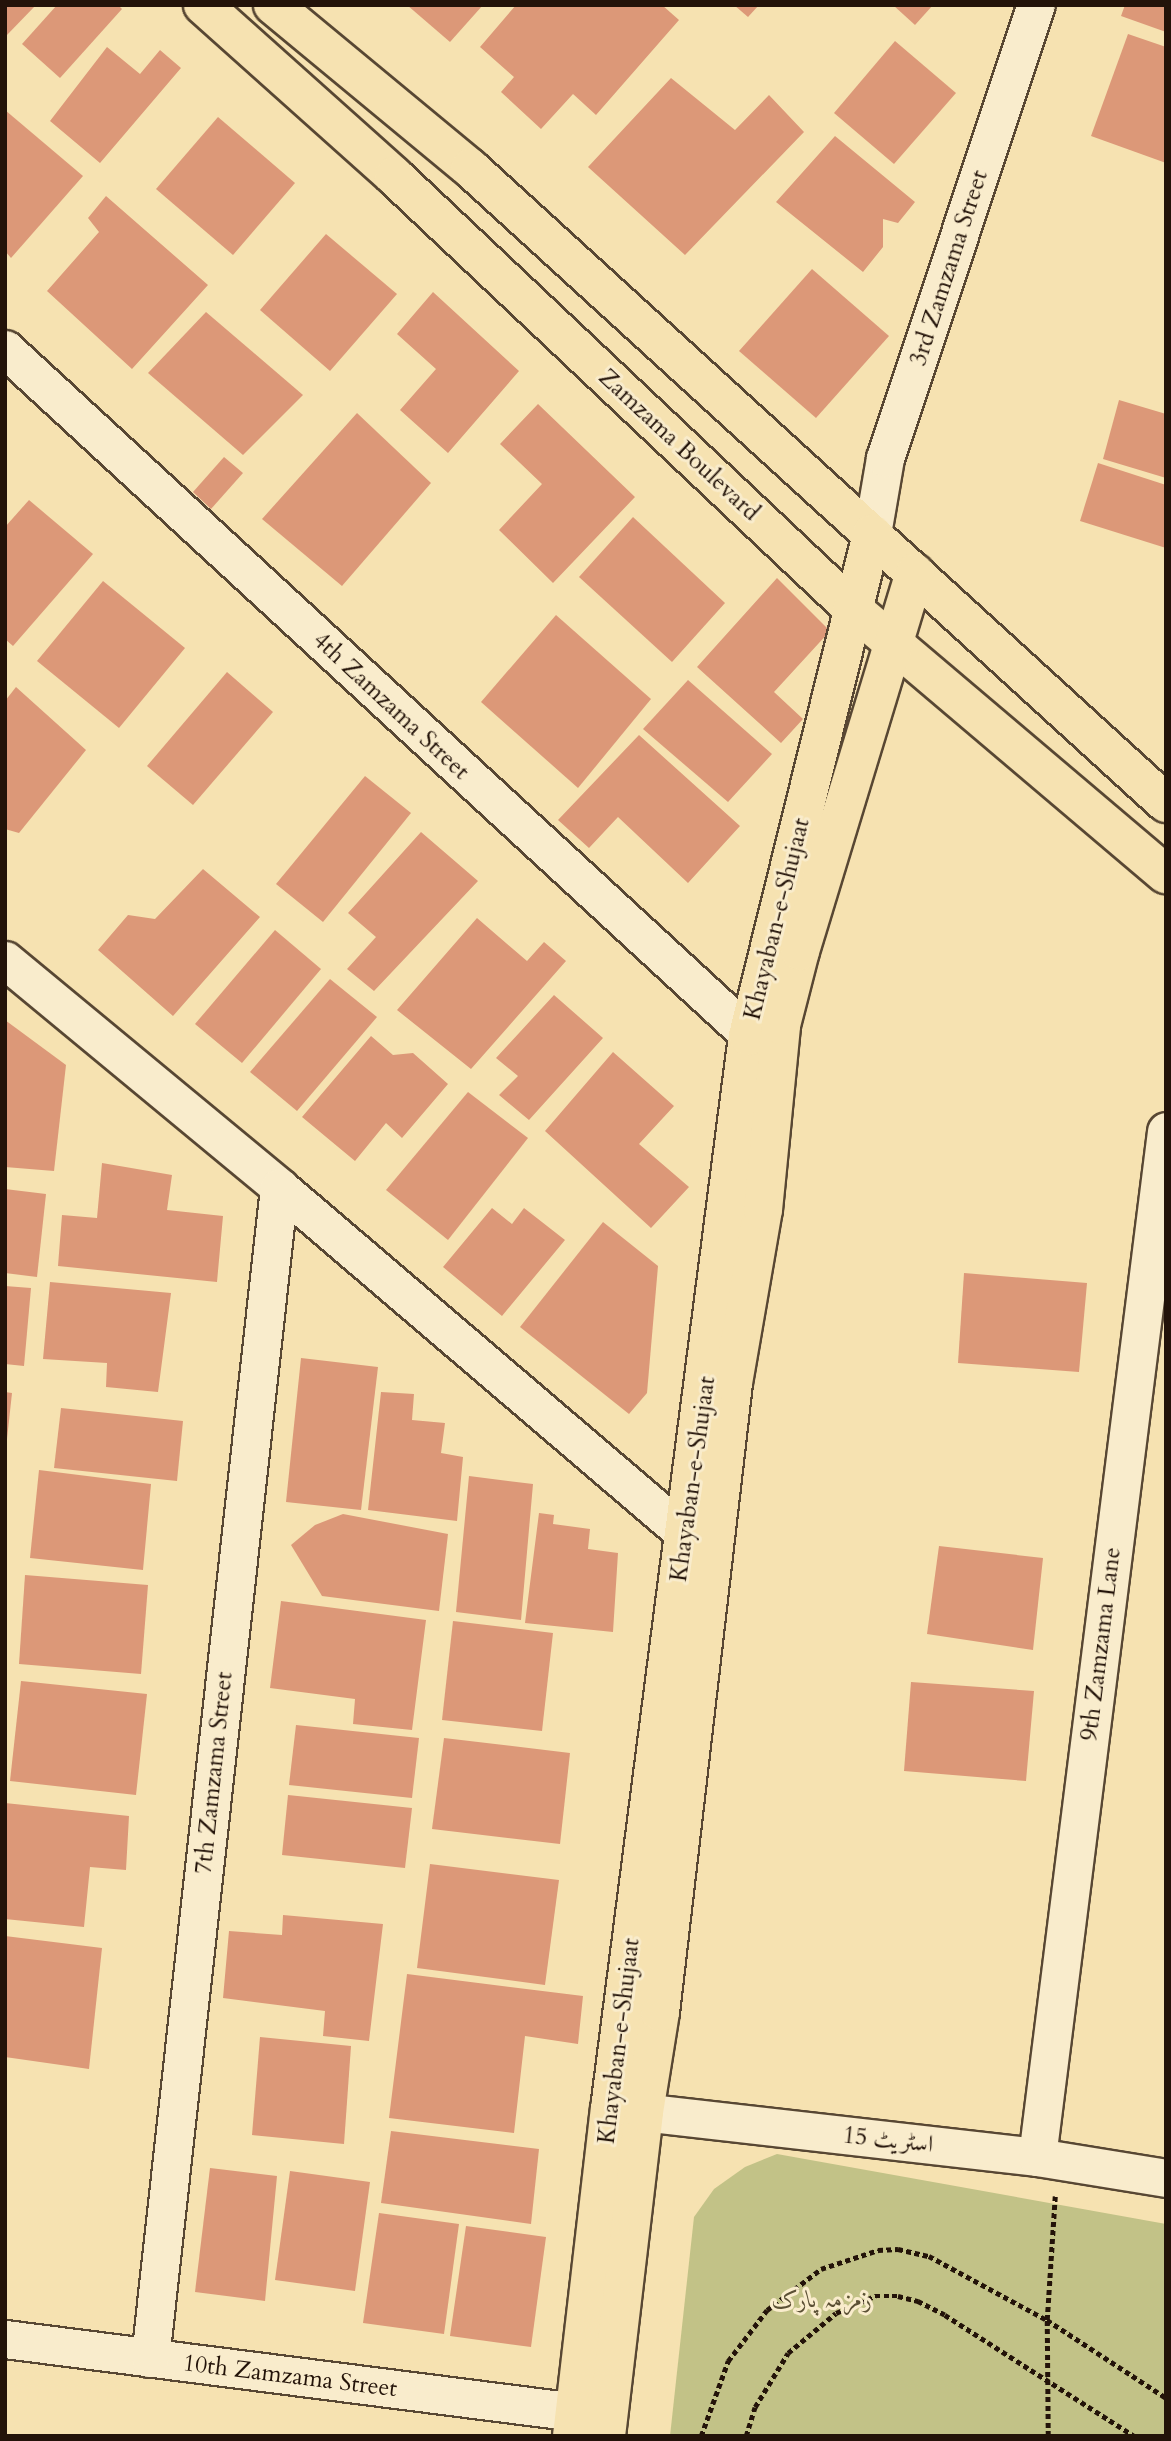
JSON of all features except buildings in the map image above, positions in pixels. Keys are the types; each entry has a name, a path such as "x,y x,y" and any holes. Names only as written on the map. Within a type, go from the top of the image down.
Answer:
{"main road":[{"name":"Zamzama Boulevard","path":"203,5 394,176 853,609 1166,874"},
{"path":"273,5 470,169 1166,803"},
{"name":"Khayaban-e-Shujaat","path":"574,2424 627,2111 698,1546 748,1036 872,534"},
{"name":"Khayaban-e-Shujaat","path":"698,1546 733,1383 763,1210 781,1025 800,951 896,644 915,573"},
{"name":"Khayaban-e-Shujaat","path":"606,2436 627,2111"}],"street":[{"name":"3rd Zamzama Street","path":"872,534 885,458 1036,5"},
{"name":"4th Zamzama Street","path":"5,349 748,1036 778,1060"},
{"path":"5,960 279,1188 698,1546"},
{"name":"9th Zamzama Lane","path":"1047,2158 1166,1131"},
{"name":"7th Zamzama Street","path":"150,2358 279,1188"},
{"name":"اسٹریٹ 15","path":"627,2111 1047,2158 1166,2178"},
{"name":"10th Zamzama Street","path":"5,2339 150,2358 574,2424"}],"path":[{"path":"1047,2158 1048,2436"},
{"path":"701,2436 727,2361 767,2310 821,2269 847,2258 878,2250 898,2249 929,2256 1047,2320 1166,2398"},
{"path":"746,2436 755,2407 788,2353 836,2313 875,2296 898,2296 918,2301 1134,2436"}],"green space":[{"name":"زمزمہ پارک","path":"777,2154 1166,2224 1166,2436 670,2436 694,2217 714,2189 745,2167"}]}
